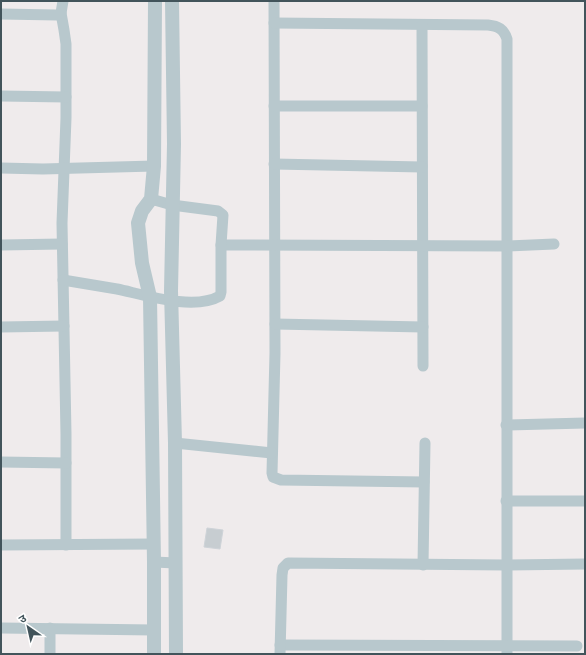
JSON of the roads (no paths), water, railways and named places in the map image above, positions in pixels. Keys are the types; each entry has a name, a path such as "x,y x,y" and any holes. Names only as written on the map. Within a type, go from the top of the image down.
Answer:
{"street":[{"path":"63,1 61,13 65,38 66,97 62,244 66,545"},
{"path":"154,654 154,544 150,297 144,275 138,232 140,216 151,200 154,166 155,1"},
{"path":"172,1 174,144 171,301 175,443 176,654"},
{"path":"274,1 275,324 272,453 273,477 280,480 424,482"},
{"path":"1,14 53,15 61,13"},
{"path":"274,23 488,25 496,26 505,32 507,39 507,650"},
{"path":"422,24 423,366"},
{"path":"1,96 66,97"},
{"path":"274,106 422,106"},
{"path":"274,164 422,167"},
{"path":"1,168 154,166"},
{"path":"63,280 171,301 202,301 220,296 223,219 221,213 151,200"},
{"path":"1,245 62,244"},
{"path":"221,245 506,246 554,244"},
{"path":"275,324 423,327"},
{"path":"1,327 64,326"},
{"path":"506,424 585,423"},
{"path":"175,443 272,453"},
{"path":"424,443 424,565"},
{"path":"1,462 66,463"},
{"path":"506,501 585,501"},
{"path":"1,545 154,544"},
{"path":"154,562 176,563"},
{"path":"577,646 507,650 280,650 282,575 283,568 288,563 424,565 585,564"},
{"path":"1,628 154,630"},
{"path":"50,628 50,654"}]}
